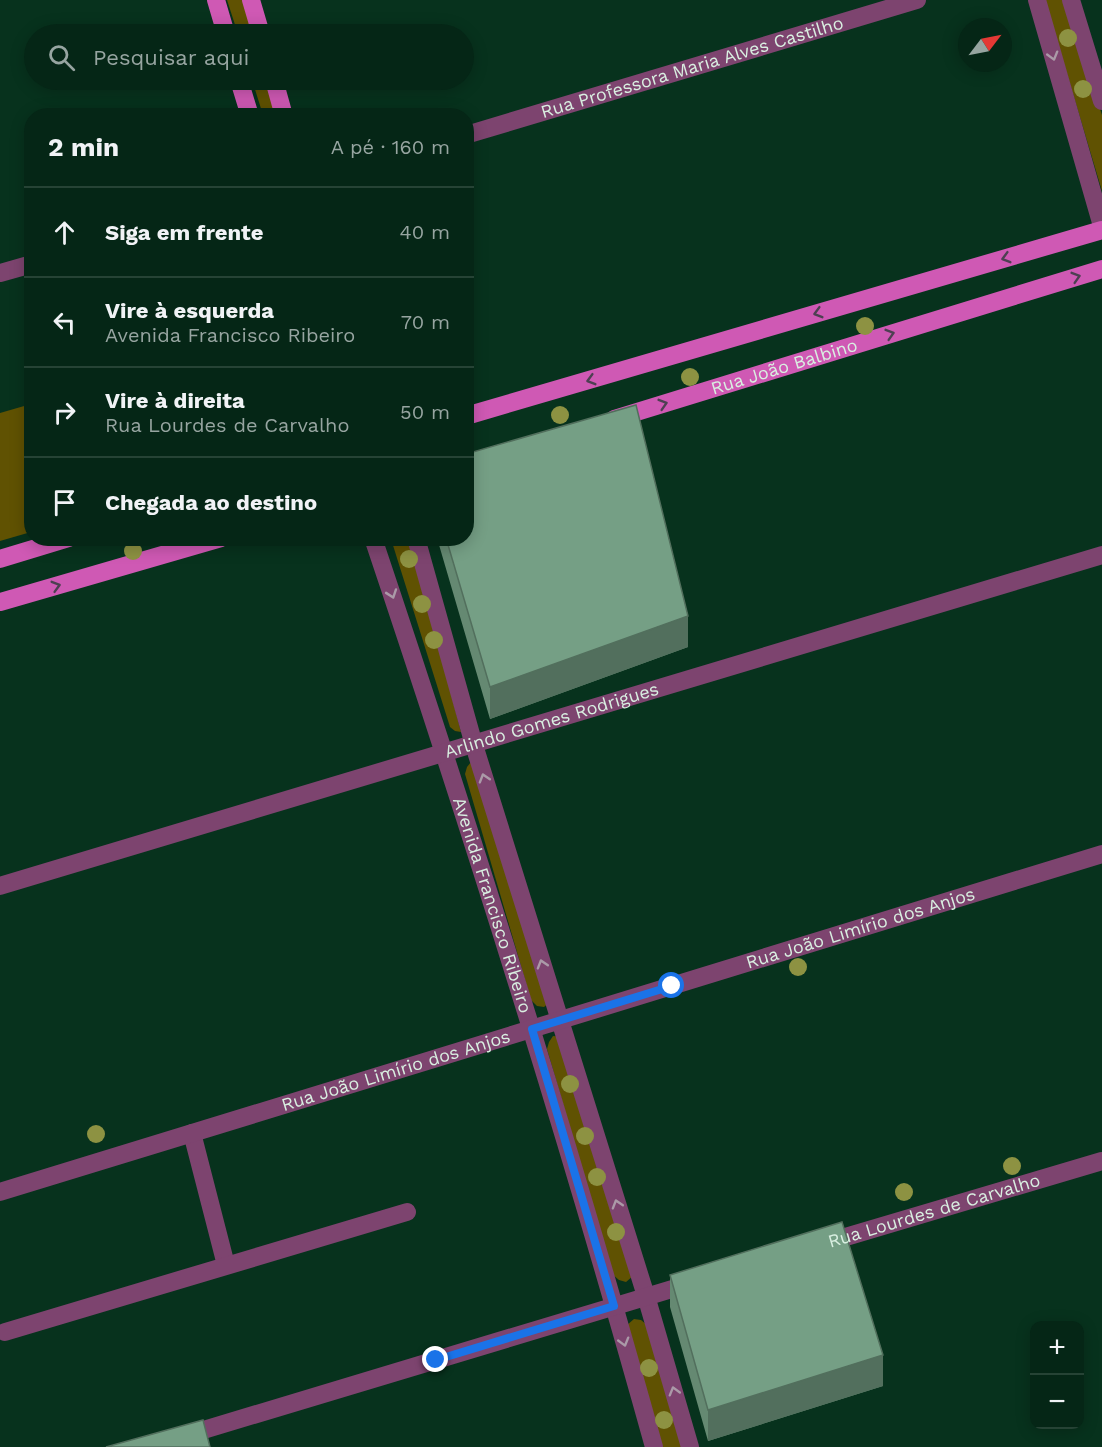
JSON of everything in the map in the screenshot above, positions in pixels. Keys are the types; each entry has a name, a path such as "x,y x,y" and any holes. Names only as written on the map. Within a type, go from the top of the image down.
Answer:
{"main road":[{"path":"216,0 223,24"},
{"path":"251,0 258,24"},
{"path":"242,90 248,108"},
{"path":"277,90 282,108"},
{"path":"474,414 1102,230"},
{"name":"Rua João Balbino","path":"603,422 1102,269"},
{"path":"0,560 44,546"},
{"path":"0,602 193,546"}],"street":[{"name":"Rua Professora Maria Alves Castilho","path":"474,133 917,0"},
{"path":"1037,0 1102,226"},
{"path":"1071,0 1102,101"},
{"path":"0,273 24,266"},
{"name":"Avenida Francisco Ribeiro","path":"376,546 446,753 532,1029 654,1447"},
{"name":"Avenida Francisco Ribeiro","path":"418,546 474,745 646,1296 690,1447"},
{"name":"Arlindo Gomes Rodrigues","path":"0,886 1102,555"},
{"name":"Rua João Limírio dos Anjos","path":"0,1192 1102,854"},
{"path":"192,1133 226,1265"},
{"name":"Rua Lourdes de Carvalho","path":"807,1248 1102,1161"},
{"path":"5,1332 407,1212"},
{"path":"147,1447 704,1279"}],"shaded area":[{"path":"227,0 247,0 255,24 235,24"},
{"path":"1045,0 1066,0 1102,115 1102,191"},
{"path":"255,90 275,90 281,108 261,108"},
{"path":"24,406 24,534 0,541 0,413"},
{"path":"393,546 413,546 461,732 450,727"},
{"path":"471,762 551,1001 544,1007 537,1006 531,1000 465,774"},
{"path":"553,1036 562,1037 633,1276 626,1282 613,1275 547,1049"},
{"path":"634,1319 641,1320 647,1325 683,1447 659,1447 627,1325"}],"building":[{"path":"636,405 688,616 490,687 448,546 474,546 474,452"},
{"path":"842,1222 883,1355 708,1410 670,1275"},
{"path":"203,1420 210,1447 106,1447"}],"route":[{"path":"436,1360 614,1306 532,1029 672,986"}]}
